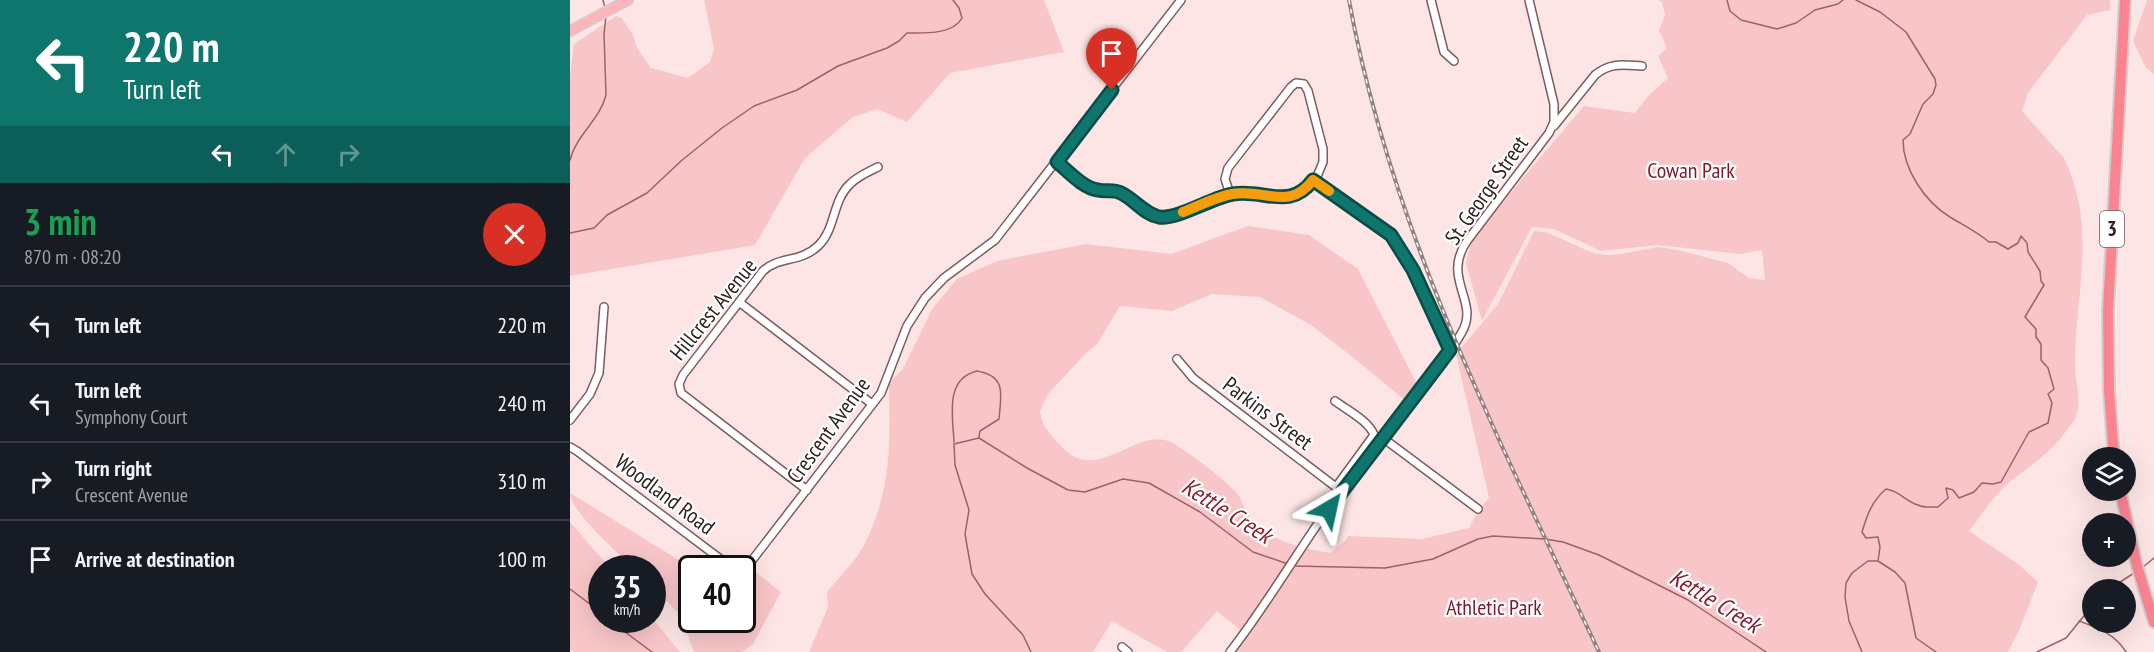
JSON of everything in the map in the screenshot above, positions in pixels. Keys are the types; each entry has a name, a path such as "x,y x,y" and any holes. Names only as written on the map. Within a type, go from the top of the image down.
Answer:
{"highway":[{"name":"3","path":"2113,447 2108,382 2108,319 2125,0"},
{"path":"2122,501 2127,528 2154,622"}],"main road":[{"path":"570,31 625,2"}],"street":[{"name":"Crescent Avenue","path":"756,556 883,388 910,321 925,298 944,278 995,240 1180,0"},
{"path":"1431,0 1444,52 1454,61"},
{"name":"St. George Street","path":"1230,652 1277,585 1339,489 1383,438 1463,331 1467,309 1457,273 1460,253 1549,133 1554,122 1554,104 1529,0"},
{"path":"1549,133 1602,69 1612,65 1642,66"},
{"path":"1057,162 1088,186 1100,191 1119,192 1160,218 1230,194 1259,194 1286,198 1304,191 1321,168 1323,149 1307,89 1299,83 1291,87 1228,168 1225,179 1230,194"},
{"name":"Hillcrest Avenue","path":"807,490 681,393 679,387 683,375 766,268 778,262 800,258 817,247 832,226 839,201 846,188 861,175 878,167"},
{"path":"1313,180 1391,235 1413,270 1450,350"},
{"path":"739,302 872,404"},
{"path":"570,420 590,394 599,373 604,307"},
{"name":"Parkins Street","path":"1177,359 1193,378 1339,489"},
{"path":"1335,401 1372,429 1374,435 1339,489"},
{"path":"1383,438 1478,508"},
{"name":"Woodland Road","path":"570,447 715,555"}],"green space":[{"path":"704,0 1044,0 1064,52 950,73 907,122 877,109 853,117 805,158 755,245 570,276 570,76 574,44 616,16 622,18 633,35 637,48 651,68 688,78 710,62 714,49"},
{"path":"1658,0 2110,0 2110,10 2087,15 2028,93 2022,111 2064,158 2074,184 2080,210 2082,261 2075,365 2079,399 2075,419 2064,434 2050,449 1998,493 1969,531 2018,564 2038,582 2008,652 1230,652 1244,633 1217,611 1181,652 1167,652 1112,621 1093,652 809,652 828,607 827,592 856,557 873,525 880,505 887,466 889,383 903,369 932,309 957,279 997,261 1086,244 1171,254 1248,226 1309,235 1358,269 1418,386 1406,401 1311,325 1260,297 1212,294 1172,311 1120,306 1097,344 1048,394 1040,411 1048,432 1070,454 1087,460 1099,459 1148,441 1160,439 1171,442 1226,483 1239,496 1252,520 1263,530 1290,544 1330,553 1348,536 1422,539 1469,528 1479,509 1489,498 1456,354 1498,304 1534,231 1546,232 1593,253 1607,255 1658,247 1678,250 1728,263 1749,278 1765,280 1762,250 1740,254 1658,245 1601,251 1554,229 1532,227 1482,321 1466,263 1472,238 1584,106 1635,113 1648,96 1668,78 1658,56 1667,48 1659,31 1665,15 1662,2"},
{"path":"2147,0 2154,0 2154,74 2146,68 2133,41"},
{"path":"570,493 678,559 678,613 666,600 666,555 620,555 586,521 572,501"},
{"path":"570,522 599,555 588,555 588,633 664,633 680,652 574,652 570,650"},
{"path":"756,573 781,592 753,644 742,652 694,652 687,633 756,633"}],"waterway":[{"path":"603,0 605,8"},
{"path":"570,233 594,228 607,215 647,193 681,161 754,106 797,90 838,66 887,48 907,33 937,32 952,28 962,18 953,0"},
{"path":"1727,0 1730,11 1741,20 1777,29 1796,23 1815,10 1838,4 1843,0"},
{"path":"1856,0 1880,12 1906,32 1935,79 1933,94 1923,104 1910,134 1903,140 1911,173 1924,194 1941,211 1989,242 1996,242 2008,249 2018,243 2021,236 2027,243 2028,252 2040,271 2044,285 2025,317 2036,329 2036,337 2041,344 2041,360 2048,368 2054,389 2048,394 2052,403 2048,423 2029,432 2001,482 1982,483 1974,492 1959,498 1953,490 1946,488 1948,498 1938,507 1920,506 1886,489 1877,498 1862,532 1866,538 1878,537 1880,547 1878,561"},
{"path":"570,160 577,143 599,112 606,95 604,34 606,16"},
{"name":"Kettle Creek","path":"954,442 952,411 955,390 966,375 977,371 993,377 998,382 1001,395 999,419 980,431 979,437"},
{"name":"Kettle Creek","path":"1031,652 1023,635 985,594 972,574 965,534 969,510 955,465 954,444 979,438 1068,490 1085,492 1123,479 1149,483 1200,512 1253,552 1288,564"},
{"name":"Kettle Creek","path":"1293,566 1385,568 1433,559 1478,539 1493,536 1563,542 1599,555 1688,600 1766,652"},
{"name":"Kettle Creek","path":"2143,567 2154,558"},
{"name":"Kettle Creek","path":"1862,652 1849,621 1845,597 1846,583 1852,573 1868,561 1878,561 1895,572 1905,583 1916,638 1936,652"},
{"name":"Kettle Creek","path":"2125,579 2134,573"},
{"name":"Kettle Creek","path":"570,589 588,602"},
{"name":"Kettle Creek","path":"2037,652 2066,638 2082,618"},
{"path":"2079,621 2111,636 2126,652"},
{"name":"Kettle Creek","path":"626,633 652,652"}],"railway":[{"path":"1349,0 1368,86 1392,170 1420,253 1487,414 1599,652"}],"slow traffic":[{"path":"1183,212 1230,194 1263,194 1286,198 1304,191 1313,180 1329,191"}],"route":[{"path":"1112,90 1057,162 1088,186 1100,191 1119,192 1160,218 1230,194 1263,194 1286,198 1304,191 1313,180 1391,235 1413,270 1450,350 1329,509"}],"park label":[{"name":"Cowan Park","path":"1691,170"},
{"name":"Athletic Park","path":"1494,607"}]}
